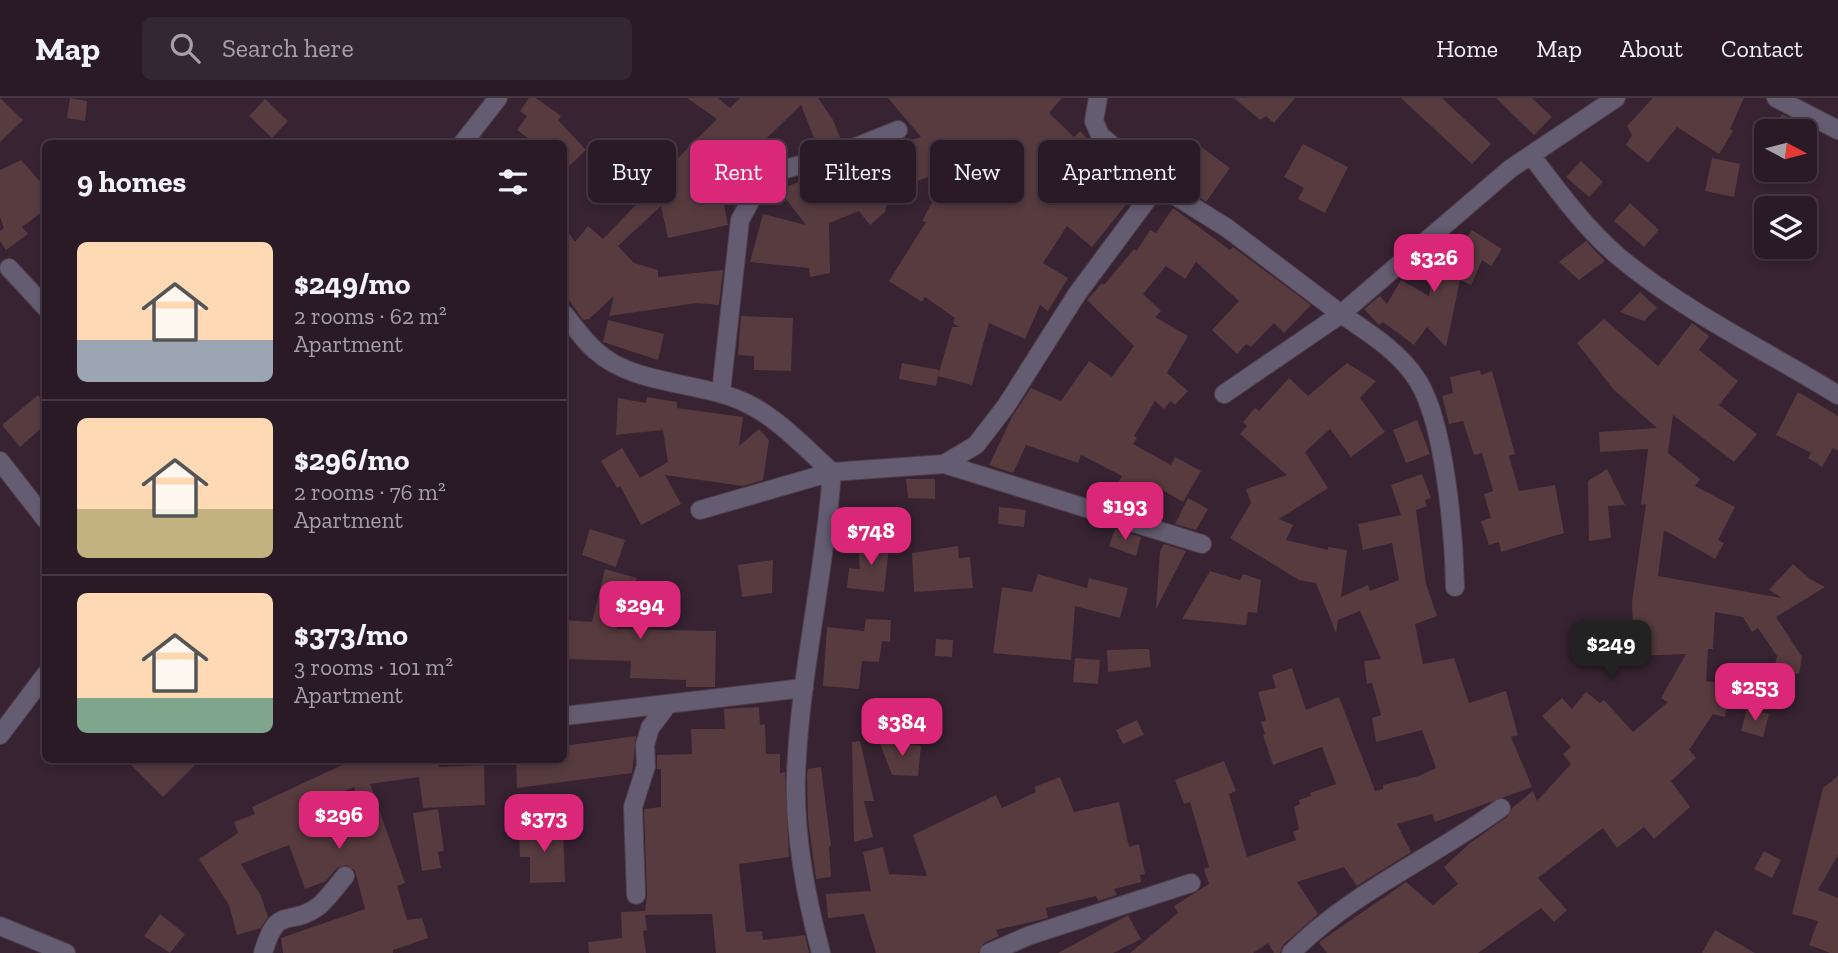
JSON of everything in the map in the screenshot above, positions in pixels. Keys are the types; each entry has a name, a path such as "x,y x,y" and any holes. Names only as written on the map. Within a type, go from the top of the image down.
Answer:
{"street":[{"path":"465,140 498,98"},
{"path":"1098,98 1094,121 1100,135 1106,140"},
{"path":"1224,394 1341,314 1510,169 1616,98"},
{"path":"1776,98 1838,130"},
{"path":"720,392 740,220 761,181 771,173 833,156 898,130"},
{"path":"1531,155 1577,215 1618,256 1702,315 1838,395"},
{"path":"944,464 976,445 1006,405 1077,294 1145,203"},
{"path":"1187,203 1227,228 1385,345 1417,380 1428,400 1446,485 1454,543 1455,587"},
{"path":"9,268 42,304"},
{"path":"567,318 596,352 617,365 691,387 720,392 750,404 832,472"},
{"path":"0,461 42,515"},
{"path":"700,510 832,472 944,464 1202,544"},
{"path":"821,953 803,877 797,829 796,777 804,688 832,472"},
{"path":"0,735 42,679"},
{"path":"567,716 804,688"},
{"path":"636,895 633,807 646,766 645,745 650,728 668,704"},
{"path":"1291,953 1319,926 1376,886 1502,808"},
{"path":"263,953 269,933 282,918 304,914 319,905 345,876"},
{"path":"989,953 1028,936 1191,883"},
{"path":"0,926 65,953"}],"building":[{"path":"0,98 23,120 0,142"},
{"path":"70,98 87,101 85,121 67,118"},
{"path":"529,98 536,98 561,116 558,120 586,150 567,168 567,140 531,140 517,130 527,116 520,111"},
{"path":"687,98 718,98 730,108 740,98 818,98 833,120 841,140 815,140 801,105 765,140 696,140 717,119"},
{"path":"888,98 1062,98 1049,113 1074,137 1080,131 1089,140 1038,140 1038,203 1127,203 1092,247 1067,226 1043,263 1068,278 1048,311 1040,305 1025,339 989,323 972,385 938,376 952,327 959,327 953,323 955,318 925,297 922,302 889,281 926,222 922,221 932,203 1024,203 1024,140 930,140 930,176 916,181 916,140 911,140 921,137"},
{"path":"1234,98 1295,98 1274,123 1266,116 1260,120"},
{"path":"1401,98 1442,98 1491,144 1472,164"},
{"path":"1496,98 1532,98 1552,117 1534,135"},
{"path":"1653,98 1744,98 1730,129 1733,131 1719,154 1677,127 1648,163 1626,145 1632,135 1627,126"},
{"path":"265,99 288,121 272,138 249,116"},
{"path":"1303,144 1348,167 1325,213 1298,199 1304,188 1284,177"},
{"path":"690,146 690,203 724,203 728,225 668,238 661,206 618,246 634,263 658,270 658,277 723,270 719,305 697,303 609,316 614,296 589,319 583,320 567,297 567,230 575,242 588,226 603,239 638,203 676,203 676,162"},
{"path":"1200,146 1230,168 1206,202 1200,197"},
{"path":"1712,158 1740,164 1734,197 1705,191"},
{"path":"21,160 42,184 42,212 22,227 28,234 6,250 0,241 0,231 4,228 0,217 0,170"},
{"path":"1581,161 1603,182 1589,197 1566,177"},
{"path":"800,181 800,203 887,203 885,212 870,225 859,211 829,223 830,273 810,277 809,268 750,262 763,214 806,225 786,199 786,187"},
{"path":"1630,203 1659,230 1644,247 1614,221"},
{"path":"1173,208 1230,250 1233,247 1311,305 1284,333 1274,323 1251,347 1246,344 1237,354 1212,330 1239,301 1196,262 1185,279 1166,266 1143,294 1161,311 1155,317 1188,336 1167,373 1188,391 1175,405 1171,401 1164,409 1155,401 1134,436 1137,438 1133,444 1171,465 1175,457 1201,471 1183,502 1152,484 1139,509 1112,495 1122,476 1081,455 1078,463 1026,445 1013,473 989,465 1012,417 1031,388 1061,401 1089,361 1112,377 1134,346 1087,300 1102,283 1104,285 1134,249 1137,251 1150,230 1156,233"},
{"path":"1472,230 1502,249 1491,266 1482,260 1471,285 1460,280 1446,347 1427,327 1414,345 1383,322 1379,325 1364,309 1380,296 1387,304 1401,280 1429,296 1432,278 1445,254 1454,259"},
{"path":"1586,241 1605,261 1579,280 1559,262"},
{"path":"1640,292 1657,308 1644,321 1620,312"},
{"path":"741,316 793,318 791,371 754,370 754,356 738,355"},
{"path":"1604,319 1658,366 1692,323 1709,336 1699,350 1738,381 1719,405 1757,434 1734,462 1673,415 1668,453 1700,479 1695,486 1735,507 1718,540 1724,543 1715,559 1664,530 1658,576 1782,598 1769,590 1793,564 1810,579 1825,587 1776,617 1802,657 1799,674 1774,669 1777,656 1758,628 1752,632 1743,617 1715,612 1713,649 1708,649 1706,681 1731,685 1725,717 1713,714 1689,750 1696,758 1671,781 1690,807 1654,839 1644,827 1617,848 1603,828 1538,878 1567,910 1554,922 1541,908 1478,953 1327,953 1319,943 1322,940 1406,882 1433,905 1458,884 1444,867 1470,843 1507,817 1512,808 1533,791 1537,801 1571,764 1563,754 1571,747 1542,716 1562,698 1572,709 1586,692 1600,703 1604,700 1633,732 1668,702 1661,698 1686,654 1634,656 1632,602 1646,504 1641,505 1648,449 1600,452 1599,432 1657,428 1614,390 1577,343"},
{"path":"608,320 664,334 658,360 603,342"},
{"path":"902,363 939,370 936,386 899,379"},
{"path":"1347,363 1376,381 1360,398 1385,432 1351,457 1330,429 1305,452 1328,488 1279,519 1293,525 1286,540 1328,550 1328,547 1347,550 1341,597 1368,585 1370,591 1399,580 1392,543 1363,550 1358,524 1401,515 1391,485 1422,474 1431,498 1425,500 1427,506 1416,510 1426,584 1437,616 1415,624 1423,664 1454,658 1469,703 1506,691 1518,735 1511,737 1532,787 1435,822 1432,814 1397,824 1411,852 1357,886 1344,867 1297,882 1318,914 1283,945 1280,953 1274,953 1268,943 1253,953 1130,953 1178,913 1174,906 1209,884 1204,869 1209,867 1190,802 1184,804 1175,780 1224,761 1236,791 1229,794 1247,857 1296,840 1293,832 1299,829 1294,807 1300,804 1299,800 1336,784 1322,747 1273,765 1263,735 1265,734 1261,722 1266,720 1258,692 1276,688 1272,675 1292,668 1306,710 1339,697 1375,791 1383,789 1383,785 1419,776 1436,768 1422,730 1376,742 1372,718 1381,715 1372,683 1367,684 1364,661 1381,659 1360,611 1338,620 1336,633 1316,583 1299,580 1230,538 1251,503 1246,489 1287,475 1240,434 1247,426 1243,422 1255,408 1259,411 1289,378 1308,396"},
{"path":"1480,370 1481,375 1492,371 1515,454 1509,456 1519,491 1555,485 1564,533 1501,552 1499,542 1489,545 1481,521 1491,518 1484,494 1493,491 1482,453 1474,455 1463,421 1449,424 1442,396 1453,393 1450,377"},
{"path":"1798,392 1838,416 1838,451 1833,448 1822,467 1808,458 1811,453 1776,435"},
{"path":"38,395 42,400 42,428 20,447 2,425"},
{"path":"647,397 677,402 677,408 743,417 739,446 759,429 769,440 763,480 743,486 665,475 681,504 641,525 620,486 617,488 601,461 622,448 640,478 668,462 663,430 616,435 618,398 646,403"},
{"path":"1417,420 1430,454 1406,463 1393,430"},
{"path":"1607,469 1625,505 1608,506 1611,538 1589,541 1588,481"},
{"path":"906,479 935,479 935,499 908,498"},
{"path":"1188,498 1208,509 1196,530 1175,524"},
{"path":"999,507 1026,510 1024,527 998,524"},
{"path":"590,529 625,540 616,567 582,555"},
{"path":"1115,529 1141,537 1136,556 1109,546"},
{"path":"890,537 884,592 847,588 849,568 860,569 858,547 870,546 869,539"},
{"path":"1164,544 1186,551 1156,609 1160,551"},
{"path":"958,546 959,558 970,557 973,588 914,592 912,553"},
{"path":"773,560 772,593 742,597 738,565"},
{"path":"605,569 637,578 626,613 616,615 617,629 716,631 715,687 686,687 686,680 630,678 631,661 567,659 567,620 592,622"},
{"path":"1210,571 1240,580 1243,574 1261,580 1257,613 1248,612 1246,625 1182,619"},
{"path":"1038,574 1087,588 1089,578 1128,588 1120,618 1075,606 1071,660 993,653 1002,587 1032,592"},
{"path":"866,619 891,620 890,642 882,641 879,662 862,661 859,689 823,686 827,627 864,631"},
{"path":"936,639 953,640 952,657 935,656"},
{"path":"1149,649 1151,667 1108,672 1107,650"},
{"path":"1075,658 1100,660 1098,684 1073,682"},
{"path":"759,707 760,725 765,724 766,754 780,754 780,773 785,772 789,857 739,864 746,932 762,931 763,940 805,935 809,953 716,953 712,914 645,915 647,930 643,931 646,953 589,953 588,942 622,938 621,912 645,911 647,895 644,809 661,807 661,769 657,769 657,755 692,754 691,729 725,729 724,709"},
{"path":"1747,709 1769,714 1763,737 1741,731"},
{"path":"1137,720 1144,735 1123,744 1116,730"},
{"path":"636,736 632,773 517,788 516,763 567,763 567,746"},
{"path":"901,740 901,744 921,746 918,776 892,775 879,741"},
{"path":"860,741 874,801 864,801 873,837 854,842 852,742"},
{"path":"129,763 197,763 163,797"},
{"path":"347,763 438,763 439,767 484,765 485,805 423,808 419,777 370,784 405,883 397,886 407,920 422,918 428,938 393,950 393,953 283,953 281,938 365,909 355,871 347,865 337,868 326,881 305,889 289,845 241,864 261,896 268,917 261,928 237,935 229,905 199,859 238,833 234,822 255,814 252,807","holes":["354,787 369,831 334,838 318,802"]},
{"path":"821,767 831,846 831,877 816,879 808,819 807,774 808,769"},
{"path":"1838,776 1838,855 1818,890 1838,898 1838,953 1830,953 1809,945 1818,921 1792,914 1823,788"},
{"path":"1060,777 1074,812 1119,802 1129,847 1139,844 1145,874 1140,875 1141,882 1114,889 1117,895 1098,901 1096,896 1046,908 1048,918 996,930 999,936 984,943 978,953 876,953 864,914 828,918 826,894 871,891 863,852 883,847 889,874 927,876 913,835 996,795 1002,808 1036,792 1034,787"},
{"path":"438,809 444,851 438,852 441,868 422,871 413,813"},
{"path":"563,829 565,882 530,883 530,857 520,857 519,830"},
{"path":"1764,851 1781,860 1772,878 1754,869"},
{"path":"160,914 185,934 170,953 144,936"},
{"path":"1128,915 1141,939 1113,953 1058,953"},
{"path":"1715,930 1755,953 1702,953"}]}
